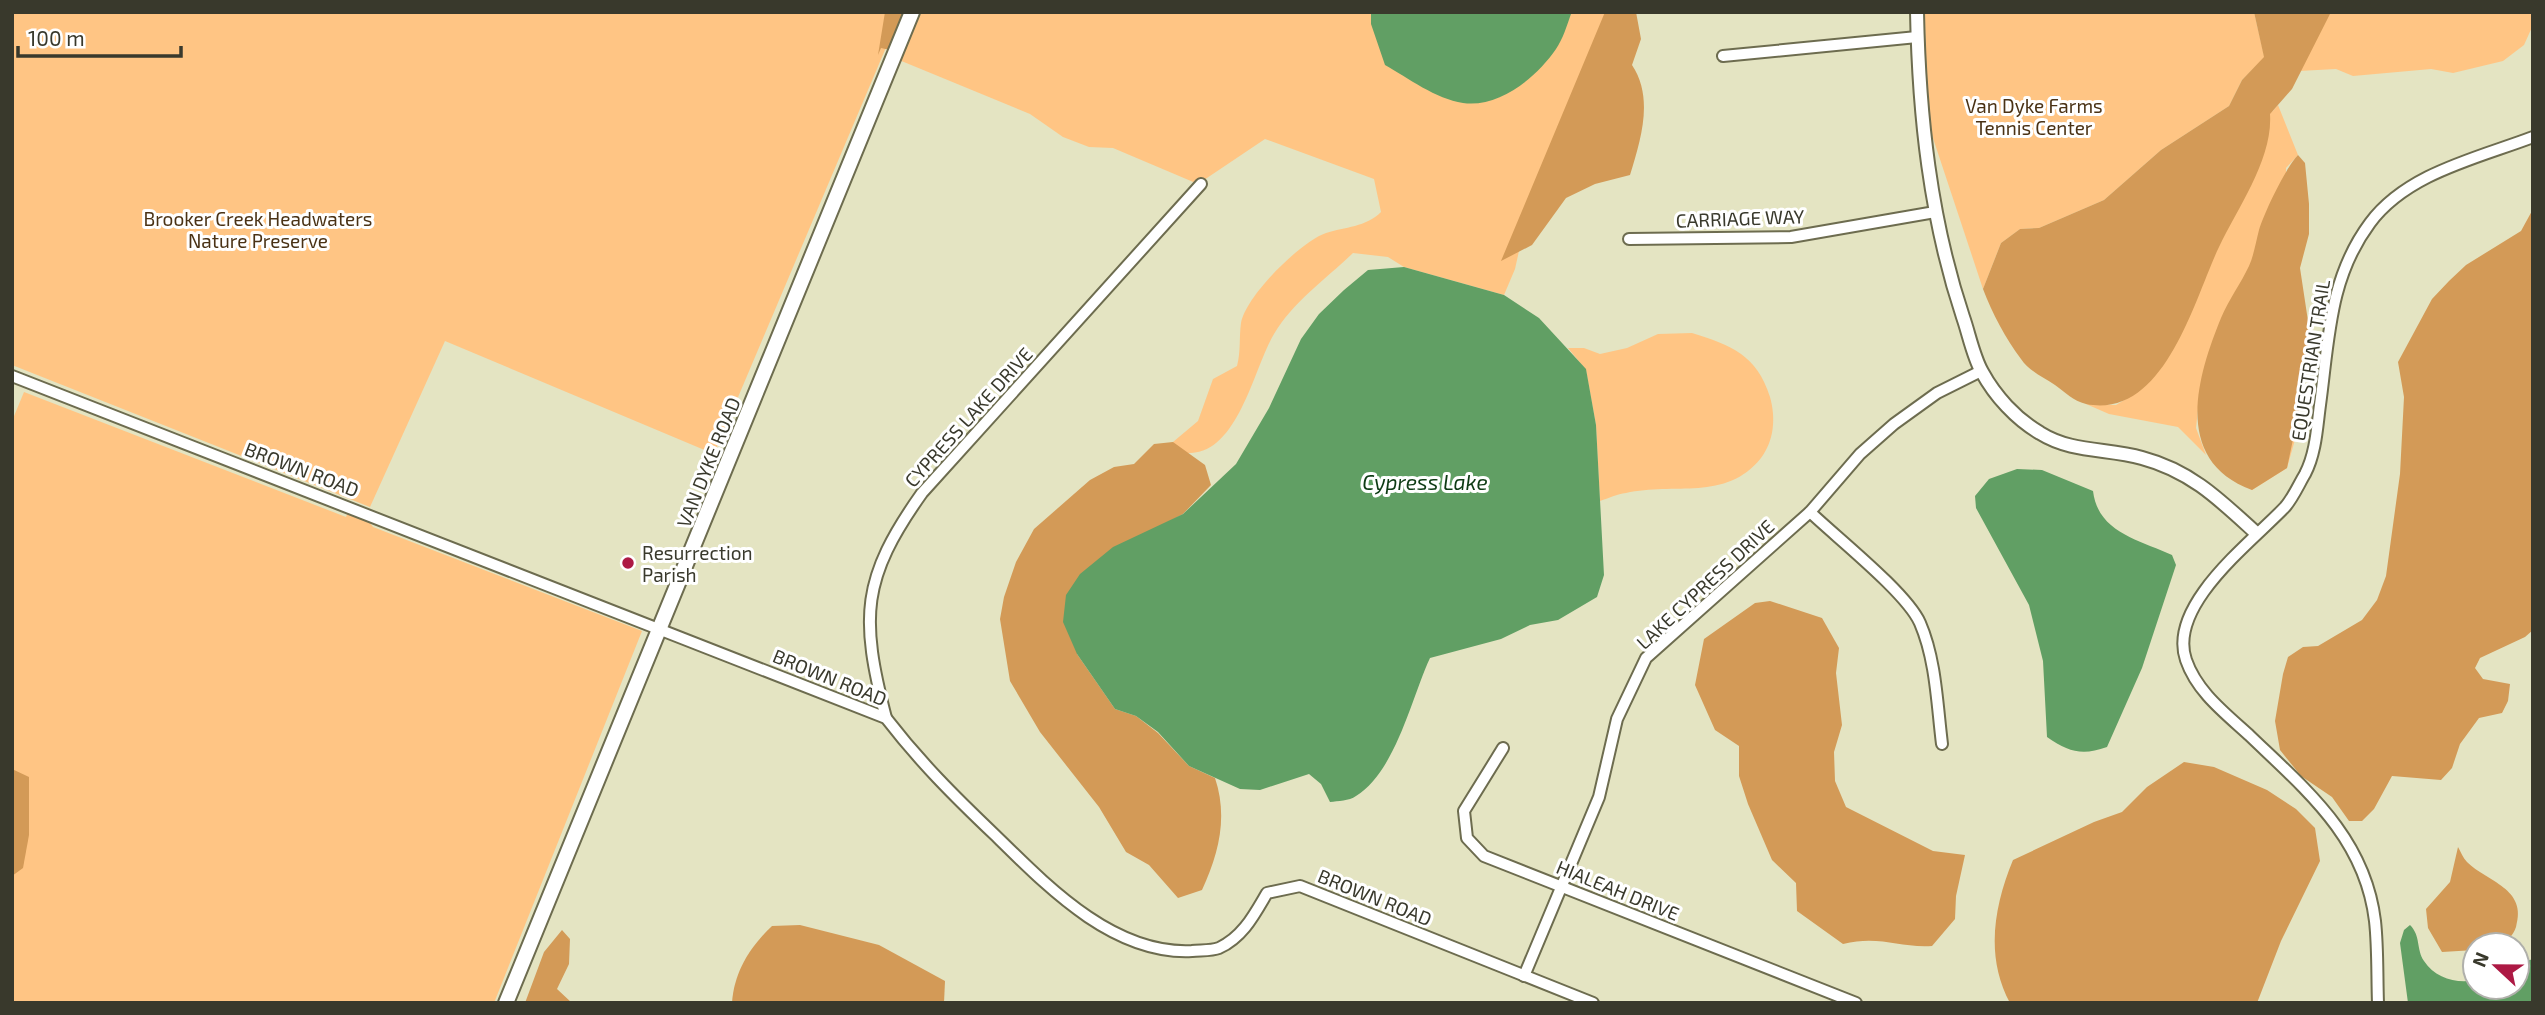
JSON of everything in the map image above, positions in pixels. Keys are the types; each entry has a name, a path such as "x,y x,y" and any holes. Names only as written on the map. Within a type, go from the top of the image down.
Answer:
{"main road":[{"name":"VAN DYKE ROAD","path":"506,1003 912,12"}],"street":[{"path":"1917,12 1922,123 1935,212 1954,291 1981,371 2005,406 2040,433 2078,449 2140,457 2178,469 2218,498 2256,533"},
{"path":"1723,56 1917,37"},
{"name":"EQUESTRIAN TRAIL","path":"2378,1003 2375,918 2357,857 2339,827 2317,800 2202,691 2185,659 2184,631 2193,605 2256,533 2287,505 2309,467 2316,440 2335,291 2350,253 2372,220 2399,195 2430,176 2533,137"},
{"name":"CYPRESS LAKE DRIVE","path":"886,718 872,656 869,601 875,574 897,527 922,493 1201,184"},
{"name":"CARRIAGE WAY","path":"1629,239 1791,237 1935,212"},
{"name":"LAKE CYPRESS DRIVE","path":"1524,976 1599,797 1617,719 1646,658 1810,512 1860,454 1894,424 1937,393 1981,371"},
{"name":"BROWN ROAD","path":"12,376 661,627 886,718 923,766 1049,887 1087,916 1130,938 1175,951 1217,949 1240,934 1267,893 1300,886 1593,1003"},
{"path":"1810,512 1903,600 1919,620 1930,651 1942,744"},
{"name":"HIALEAH DRIVE","path":"1503,748 1464,811 1467,838 1485,856 1856,1003"}],"green space":[{"name":"Brooker Creek Headwaters Nature Preserve","path":"12,12 901,12 714,454 445,341 370,507 12,365"},
{"path":"919,12 1633,12 1571,179 1523,233 1515,269 1504,295 1404,267 1388,257 1353,253 1300,301 1282,322 1274,334 1243,405 1221,438 1208,449 1187,453 1159,447 1173,442 1198,421 1213,379 1237,366 1241,323 1253,299 1289,258 1315,238 1362,224 1381,212 1374,179 1265,139 1198,184 1113,148 1089,147 1063,137 1030,114 899,60"},
{"name":"Van Dyke Farms Tennis Center","path":"1925,12 2254,12 2264,55 2265,12 2533,12 2533,25 2524,45 2503,61 2453,73 2431,69 2353,76 2336,69 2299,71 2291,77 2272,112 2278,105 2298,155 2286,168 2291,414 2296,436 2287,468 2252,490 2228,473 2198,409 2196,428 2206,455 2178,427 2109,414 2086,404 2116,405 2136,393 2204,142 2263,59 2242,80 2229,106 2161,150 2104,200 2039,228 2020,229 2001,243 1983,289 1926,117"},
{"path":"1692,333 1730,347 1750,361 1758,371 1770,397 1773,413 1773,429 1765,451 1747,472 1716,486 1644,490 1619,494 1600,501 1596,425 1586,370 1568,348 1584,348 1600,354 1627,348 1658,334"},
{"path":"24,392 346,517 348,512 367,519 373,527 642,631 494,1003 12,1003 12,421"}],"shaded area":[{"path":"885,12 905,12 890,50 881,48 878,55"},
{"path":"1605,12 1636,12 1641,39 1632,65 1643,91 1643,119 1630,175 1595,184 1566,198 1532,245 1501,261"},
{"path":"2254,12 2331,12 2292,89 2270,114 2266,148 2260,165 2219,247 2173,351 2156,375 2137,394 2113,404 2086,404 2077,401 2024,363 1995,316 1983,289 2001,243 2020,229 2039,228 2104,200 2161,150 2229,106 2242,80 2264,57"},
{"path":"2298,155 2305,163 2309,204 2309,234 2300,268 2308,321 2309,363 2287,468 2252,490 2227,477 2210,459 2201,439 2197,416 2199,392 2204,367 2221,318 2249,266 2270,202"},
{"path":"2533,209 2533,630 2525,637 2480,658 2475,668 2483,679 2510,684 2508,701 2502,713 2479,718 2460,744 2452,768 2441,780 2392,776 2374,809 2362,821 2349,821 2332,797 2301,776 2280,750 2275,721 2288,657 2303,647 2318,646 2362,620 2377,600 2386,576 2400,474 2404,397 2398,362 2432,299 2466,265 2521,231"},
{"path":"1173,442 1205,465 1211,485 1183,514 1151,531 1077,654 1115,709 1136,716 1158,733 1189,766 1215,778 1221,821 1213,862 1202,890 1178,898 1149,865 1126,852 1099,807 1040,732 1010,681 1000,619 1016,562 1034,529 1090,480 1114,467 1134,464 1154,444"},
{"path":"1770,601 1822,618 1839,648 1836,673 1842,725 1834,752 1835,781 1846,807 1933,851 1965,855 1956,896 1955,919 1932,946 1878,941 1843,944 1797,911 1796,883 1772,860 1739,776 1739,746 1715,730 1695,685 1704,639 1755,603"},
{"path":"2184,762 2214,767 2267,790 2296,809 2315,828 2320,861 2281,941 2257,1003 2010,1003 1997,968 1995,931 2001,895 2013,860 2094,822 2122,812 2147,787"},
{"path":"12,769 29,777 29,835 23,868 12,876"},
{"path":"2458,847 2467,862 2504,887 2511,895 2518,914 2514,931 2461,931 2461,951 2442,952 2428,928 2426,909 2450,882"},
{"path":"800,925 879,945 945,981 944,1003 732,1003 740,971 750,951 764,934 772,926"},
{"path":"562,930 570,939 569,964 557,989 572,1003 525,1003 544,952"}],"water":[{"path":"1371,12 1571,14 1565,32 1548,60 1527,80 1516,89 1490,101 1463,103 1422,87 1385,65 1371,24"},
{"name":"Cypress Lake","path":"1404,267 1504,295 1539,318 1586,369 1596,425 1604,575 1597,597 1558,620 1530,625 1501,639 1430,658 1392,752 1370,785 1353,798 1330,802 1321,784 1309,774 1260,790 1240,789 1189,766 1158,732 1136,716 1115,709 1077,654 1063,622 1066,595 1080,574 1113,547 1183,514 1236,464 1269,408 1301,339 1319,314 1368,270"},
{"path":"2017,469 2042,470 2093,491 2103,517 2112,526 2134,539 2172,555 2176,565 2142,668 2107,747 2098,750 2076,751 2047,737 2043,661 2029,605 1976,508 1975,496 1989,479"},
{"path":"2410,925 2413,929 2422,956 2434,972 2461,981 2461,1001 2531,1001 2533,959 2533,1003 2408,1003 2400,943 2404,930"}],"place":[{"name":"Resurrection Parish","path":"628,563"}]}
